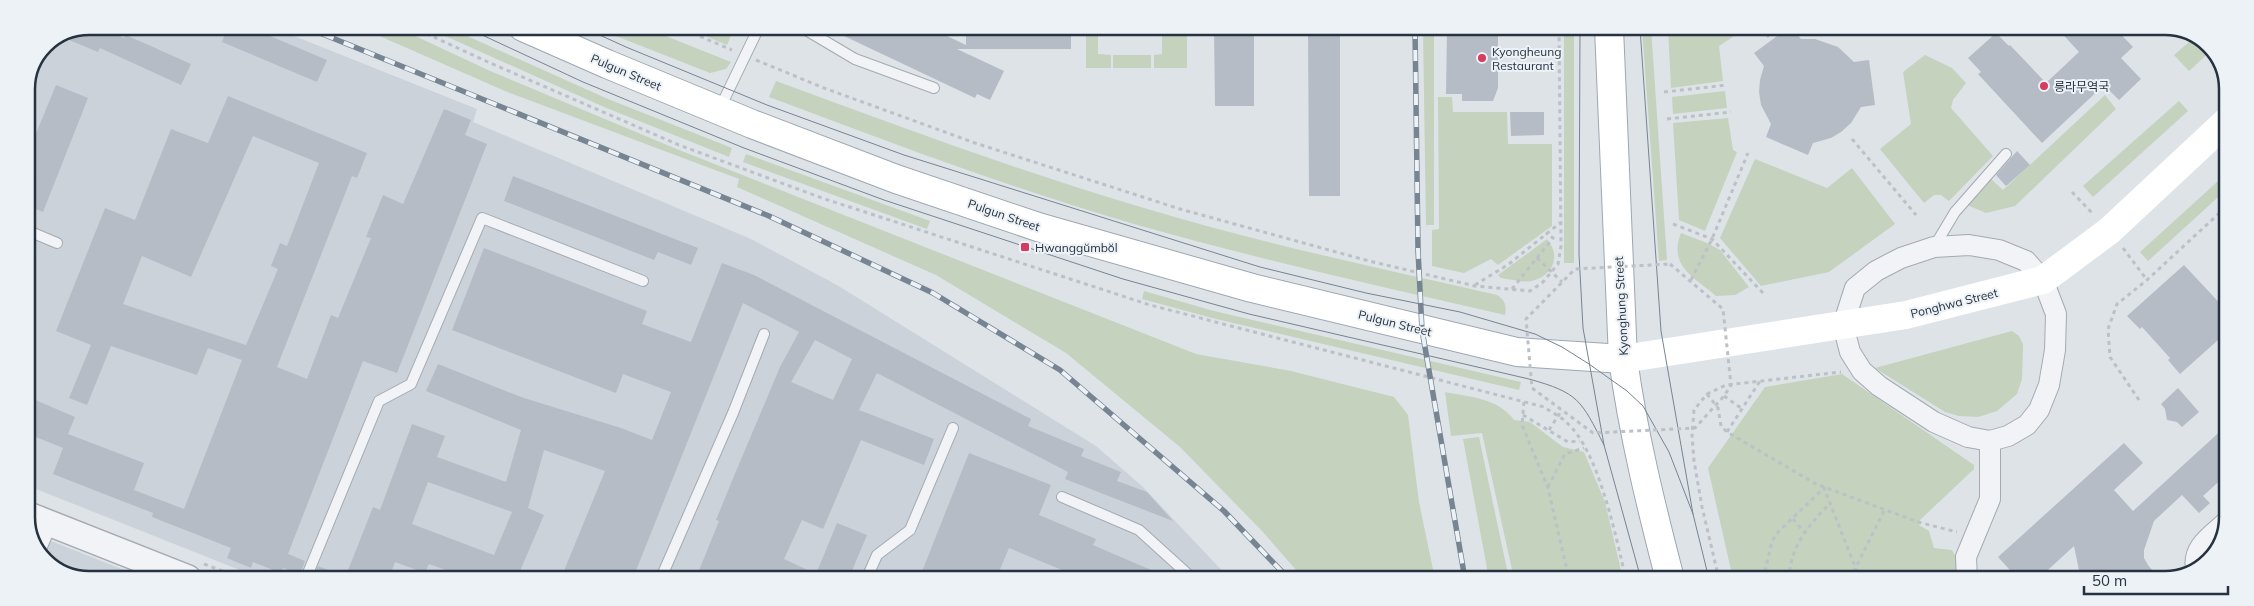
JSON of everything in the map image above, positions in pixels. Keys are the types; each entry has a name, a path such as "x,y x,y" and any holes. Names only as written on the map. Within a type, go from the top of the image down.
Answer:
{"main road":[{"name":"Pulgun Street","path":"542,35 719,110 896,179 1038,227 1183,270 1517,352 1623,359"},
{"name":"Kyonghung Street","path":"1609,35 1623,359 1627,391 1647,491 1668,571"},
{"name":"Ponghwa Street","path":"1623,359 1906,315 2043,280 2109,231 2219,129"}],"street":[{"path":"1969,245 1999,250 2026,261 2043,280 2056,314 2055,350 2049,385 2039,410 2027,425 2008,436 1990,441 1968,437 1934,422 1879,386 1862,370 1850,352 1843,325 1855,288 1876,271 1901,258 1934,247 1969,245"},
{"path":"1967,571 1966,557 1990,500 1990,441"},
{"path":"36,518 156,571"},
{"path":"2195,562 2199,547 2217,530"}],"lane":[{"path":"719,110 755,35"},
{"path":"814,35 855,59 934,88"},
{"path":"1934,247 1955,212 2006,154"},
{"path":"309,571 379,401 411,384 482,218 643,281"},
{"path":"35,234 57,243"},
{"path":"665,571 733,413 764,334"},
{"path":"870,571 877,555 910,530 953,428"},
{"path":"1062,497 1139,530 1183,571"}],"path":[{"path":"429,35 679,145 822,198 1150,305 1544,407 1568,423 1581,441 1595,470 1606,500 1624,571"},
{"path":"697,35 824,88 975,143 1180,209 1369,261 1475,286 1530,291 1543,282 1558,264 1561,246 1559,35"},
{"path":"1664,92 1727,85"},
{"path":"1667,119 1731,112"},
{"path":"1852,139 1916,214"},
{"path":"1691,280 1710,244 1748,153"},
{"path":"2139,400 2110,357 2108,329 2118,304 2219,213"},
{"path":"1475,286 1509,264 1560,223"},
{"path":"1673,224 1712,239 1763,293"},
{"path":"1512,290 1552,238 1546,233"},
{"path":"1537,258 1562,282"},
{"path":"1670,264 1691,280 1722,309 1731,385 1724,396 1695,428 1593,433 1532,388 1526,320 1562,282 1575,269 1670,264"},
{"path":"1717,571 1702,507 1692,435 1694,410 1707,394 1726,385 1862,370"},
{"path":"1727,432 1760,381"},
{"path":"1707,394 1718,408 1721,426 1727,432 1824,488 1918,522 1975,536"},
{"path":"1724,396 1741,408"},
{"path":"1524,402 1522,425 1548,488 1567,571"},
{"path":"1548,430 1562,410"},
{"path":"1523,415 1568,442 1581,441"},
{"path":"1548,488 1565,454 1584,448"},
{"path":"1824,488 1856,570"},
{"path":"1765,571 1772,541 1778,531 1824,488"},
{"path":"1789,571 1796,546 1804,532 1830,502"},
{"path":"1852,571 1856,570 1885,509"},
{"path":"1793,519 1804,532"}],"shaded area":[{"path":"89,35 292,35 477,109 473,122 751,239 837,285 1096,446 1143,487 1222,571 242,571 35,489 35,89 39,68 44,59 59,44 68,39"},
{"path":"38,536 126,571 89,571 71,568 62,564 48,553"}],"green space":[{"path":"377,35 413,35 488,70 679,150 1196,354 1291,371 1394,397 1408,415 1419,502 1433,571 1297,571 1262,531 1180,447 1066,353 936,275 737,187 739,179 505,91"},
{"path":"443,35 465,35 608,99 732,148 729,157 604,107"},
{"path":"613,35 663,35 731,62 726,69 710,73"},
{"path":"703,35 731,35 727,45"},
{"path":"1086,35 1098,35 1098,54 1111,55 1111,68 1086,68"},
{"path":"1162,35 1187,35 1187,68 1154,68 1154,55 1162,54"},
{"path":"1423,35 1434,35 1434,225 1426,225"},
{"path":"1564,35 1574,35 1574,263 1564,263"},
{"path":"1643,35 1651,35 1667,260 1659,261"},
{"path":"1668,35 1733,35 1719,46 1723,81 1671,88"},
{"path":"2190,41 2207,54 2189,71 2174,55"},
{"path":"1113,55 1151,55 1151,68 1113,68"},
{"path":"1925,55 1952,68 1966,83 1953,100 1951,108 1993,156 1949,201 1941,195 1934,195 1924,203 1880,149 1911,124 1903,72"},
{"path":"776,81 1005,163 1144,208 1276,244 1497,295 1505,304 1505,315 1232,250 1141,226 1047,197 861,132 769,97"},
{"path":"1725,91 1727,108 1673,114 1672,97"},
{"path":"2105,95 2116,109 2015,206 1986,213 1967,205 1990,178 2003,190"},
{"path":"1438,97 1452,97 1453,112 1507,112 1508,144 1552,144 1552,226 1498,265 1491,259 1464,273 1432,266 1432,230 1439,229"},
{"path":"2179,101 2188,111 2093,197 2083,186"},
{"path":"1728,118 1733,150 1737,152 1705,231 1679,220 1673,123"},
{"path":"746,154 930,221 927,229 743,162"},
{"path":"1755,159 1827,188 1852,168 1895,224 1829,272 1761,286 1720,238"},
{"path":"2219,180 2219,196 2148,261 2140,252"},
{"path":"1681,233 1720,250 1749,287 1735,295 1716,296 1685,270 1678,254"},
{"path":"1547,239 1554,252 1554,258 1550,270 1546,274 1532,281 1501,278 1498,275"},
{"path":"1144,291 1214,311 1521,382 1519,390 1212,318 1142,299"},
{"path":"2012,331 2019,336 2023,344 2022,379 2017,394 1997,411 1978,417 1959,416 1945,412 1875,368"},
{"path":"1842,374 1974,465 1974,469 1920,520 1919,525 1929,531 1934,548 1952,550 1957,559 1956,571 1731,571 1708,468 1765,387"},
{"path":"1445,392 1474,397 1492,403 1500,407 1514,420 1530,422 1563,447 1584,452 1605,502 1621,571 1512,571 1482,433 1451,436"},
{"path":"1479,437 1507,571 1488,571 1463,439"}],"building":[{"path":"89,35 117,35 124,38 126,35 191,64 181,85 100,48 98,52 67,39"},
{"path":"225,35 267,35 327,60 317,82 222,42"},
{"path":"842,35 945,35 966,45 966,35 1071,35 1071,49 957,49 1004,71 990,100 977,94 975,98"},
{"path":"1214,35 1254,35 1254,106 1215,106"},
{"path":"1308,35 1340,35 1340,196 1309,196"},
{"path":"1447,35 1498,35 1498,88 1493,101 1462,101 1462,94 1446,94"},
{"path":"1778,35 1798,35 1801,39 1815,39 1838,47 1854,62 1869,60 1875,105 1861,107 1851,123 1841,132 1831,138 1813,143 1808,155 1766,137 1771,124 1761,105 1759,92 1764,66 1754,53"},
{"name":"릉라무역국","path":"1994,35 1998,35 2046,83 2079,52 2063,35 2122,35 2133,47 2121,58 2141,79 2119,100 2104,85 2042,143 1978,74 1981,72 1968,58"},
{"path":"56,85 88,98 43,212 35,209 35,136"},
{"path":"228,96 367,153 357,178 352,176 277,367 307,379 331,315 338,318 371,238 366,237 383,195 403,204 444,109 471,120 465,135 487,144 397,373 363,361 288,554 305,561 301,571 290,571 283,568 282,571 276,571 253,562 251,568 227,558 231,548 152,517 153,513 53,474 63,448 35,437 35,400 75,417 68,434 144,463 134,490 184,509 242,360 208,348 197,375 111,346 87,405 69,398 91,345 56,331 105,208 135,220 171,129 208,143","holes":["253,136 319,163 287,246 280,243 271,266 278,269 246,345 123,304 142,256 191,277"]},
{"path":"1510,112 1544,112 1544,135 1511,136"},
{"path":"2017,151 2030,165 2006,186 1996,175"},
{"path":"513,176 698,248 691,265 658,252 654,260 504,201"},
{"path":"484,248 647,311 642,324 691,342 722,263 754,275 1031,419 1028,426 1084,449 1081,456 1121,472 1117,481 1147,492 1173,521 1065,479 1068,472 877,373 859,410 934,439 924,465 861,440 823,529 802,520 784,559 810,571 699,571 719,521 716,520 734,476 780,367 799,332 743,303 636,571 564,571 605,471 544,450 528,508 544,515 520,571 449,571 429,564 426,571 420,571 395,562 392,571 348,571 373,507 380,510 412,424 445,436 437,457 506,482 521,430 426,391 438,364 521,397 621,428 652,440 671,392 623,374 616,393 452,330","holes":["815,340 852,359 833,400 791,382","428,482 512,512 494,555 412,524"]},
{"path":"2184,265 2219,302 2219,339 2180,374 2168,360 2170,358 2142,327 2140,329 2127,316"},
{"path":"2178,388 2199,412 2182,427 2177,422 2167,420 2165,409 2161,404"},
{"path":"2219,432 2219,481 2203,496 2210,503 2199,513 2182,495 2154,521 2144,550 2144,558 2153,571 2079,571 2074,546 2047,571 2011,571 1998,557 2124,443 2143,463 2114,490 2133,511"},
{"path":"969,453 1051,485 1039,515 1096,539 1093,545 1153,571 1065,571 1009,548 999,571 922,571"},
{"path":"837,523 867,535 852,571 817,571"},
{"path":"318,566 330,571 316,571"}],"tram line":[{"path":"482,35 583,82 744,148 884,200 1123,279 1249,314 1546,384 1569,394 1577,400 1590,418 1604,445"},
{"path":"600,35 767,105 904,155 1260,267 1366,293 1460,312 1535,334 1562,347 1589,364 1627,391 1643,406 1669,452 1693,514"},
{"path":"1580,35 1579,254 1583,328 1604,445 1639,571"},
{"path":"1640,35 1661,331 1693,514 1707,571"}],"railway":[{"path":"325,35 769,216 933,293 1060,370 1224,511 1281,571"},
{"path":"1415,35 1418,250 1422,330 1464,571"}],"place":[{"name":"Kyongheung Restaurant","path":"1482,58"},
{"name":"릉라무역국","path":"2044,86"},
{"name":"Hwanggŭmbŏl","path":"1025,247"}]}
